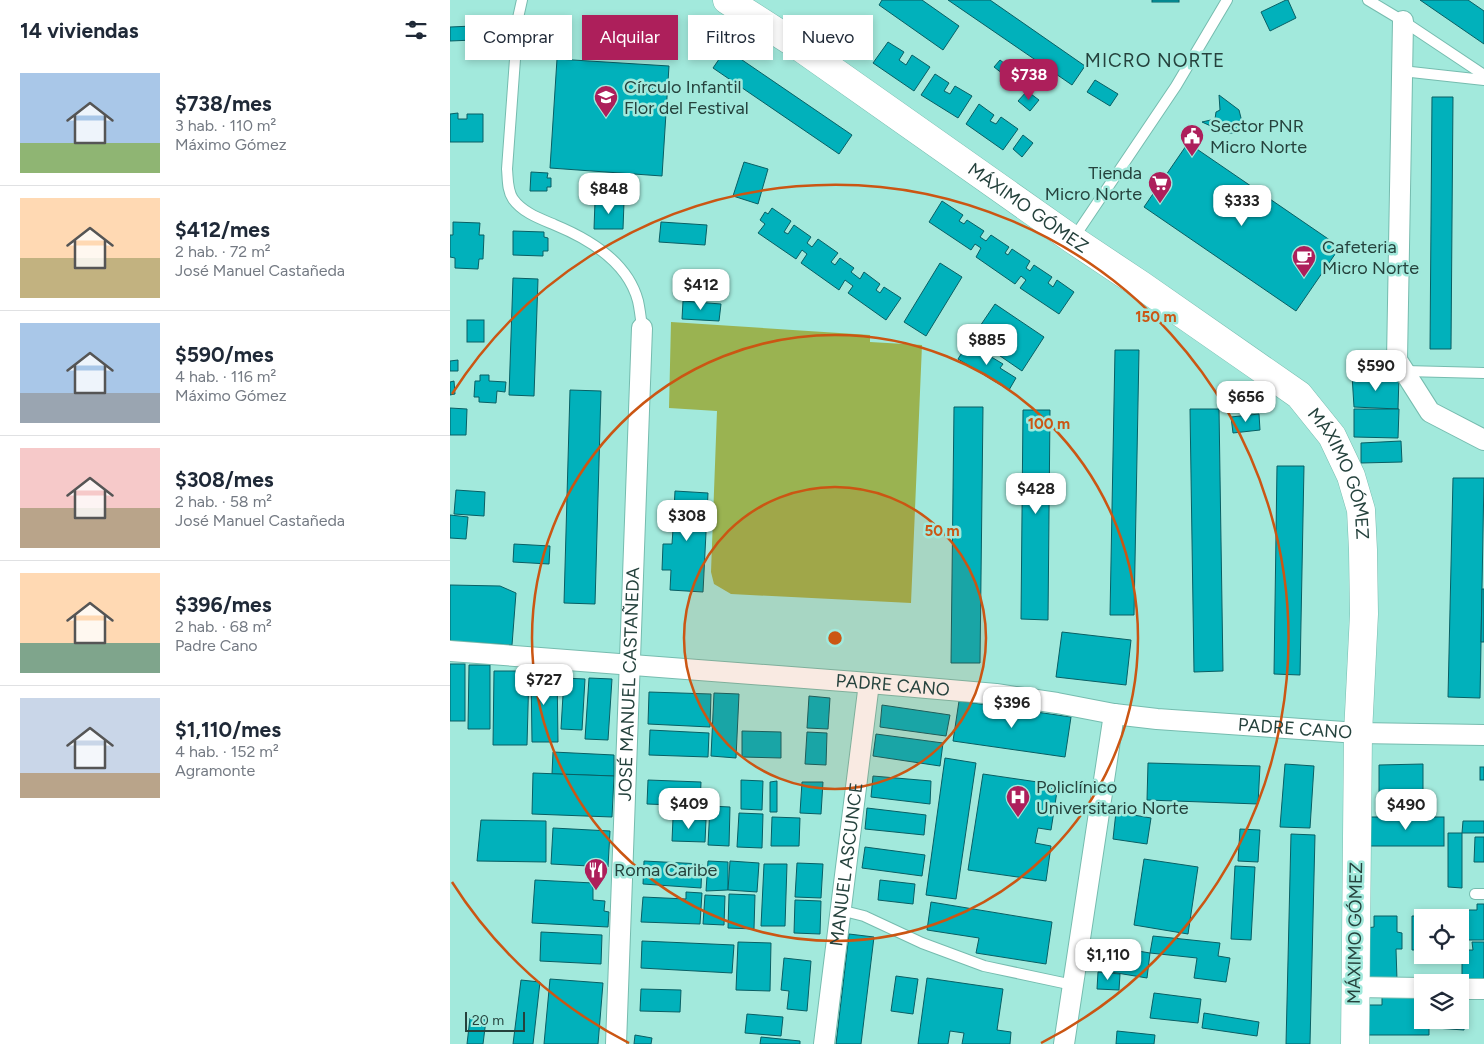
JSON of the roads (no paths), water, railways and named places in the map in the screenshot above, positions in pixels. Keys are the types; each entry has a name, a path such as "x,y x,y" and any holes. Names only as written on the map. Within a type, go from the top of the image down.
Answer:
{"main road":[{"name":"MÁXIMO GÓMEZ","path":"727,0 794,43 1072,239 1299,395 1332,436 1351,476 1360,510 1364,614 1358,733 1354,1044"}],"street":[{"path":"1403,21 1397,360 1430,412 1484,440"},
{"name":"JOSÉ MANUEL CASTAÑEDA","path":"616,1044 642,328"},
{"name":"PADRE CANO","path":"450,651 996,694 1114,714 1167,719 1358,733 1484,735"},
{"name":"MANUEL ASCUNCE","path":"824,1044 869,683"},
{"path":"1064,1044 1114,714"},
{"path":"1354,987 1414,988"},
{"path":"1469,989 1484,989"}],"lane":[{"name":"JOSÉ MANUEL CASTAÑEDA","path":"522,0 518,18 507,169 508,187 512,198 532,215 574,233 596,246 614,263 627,277 638,301 642,328"},
{"path":"1368,0 1484,75"},
{"path":"1072,239 1176,86 1222,2"},
{"path":"1402,70 1484,80"},
{"path":"1404,372 1484,373"},
{"path":"840,910 864,916 922,943 984,966 1073,985"}],"place":[{"name":"Círculo Infantil Flor del Festival","path":"606,118"},
{"name":"Sector PNR Micro Norte","path":"1192,157"},
{"name":"Tienda Micro Norte","path":"1160,204"},
{"name":"Cafeteria Micro Norte","path":"1304,278"},
{"name":"Policlínico Universitario Norte","path":"1018,818"},
{"name":"Roma Caribe","path":"596,891"}],"district":[{"name":"MICRO NORTE","path":"1155,60"}]}
